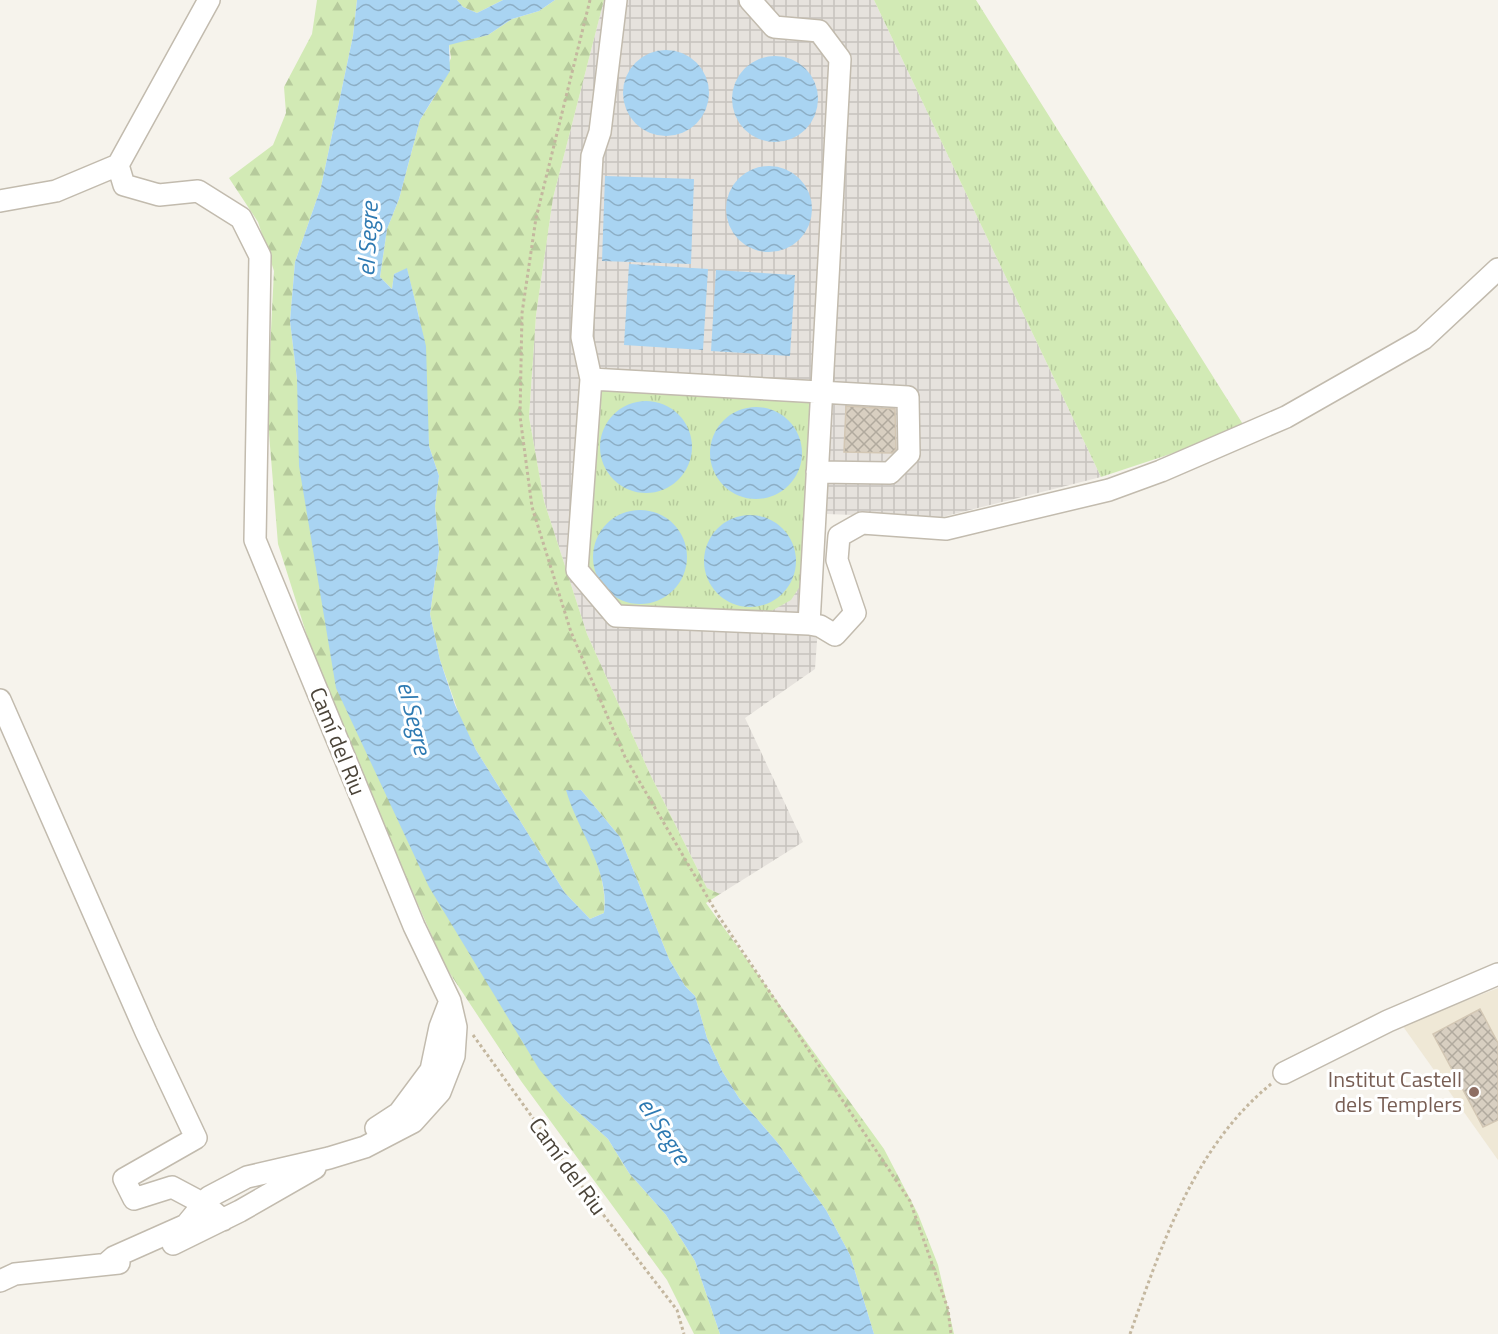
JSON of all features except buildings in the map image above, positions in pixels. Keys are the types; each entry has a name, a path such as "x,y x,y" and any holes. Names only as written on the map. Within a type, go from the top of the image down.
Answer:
{"street":[{"path":"0,201 56,191 118,165 209,0"},
{"path":"616,0 600,132 592,156 582,337 591,379 577,570 616,616 814,625 835,635 855,613 837,560 839,536 862,523 946,529 1109,490 1161,471 1287,417 1423,339 1498,268"},
{"path":"750,0 774,27 819,32 840,59 817,472 814,625"},
{"name":"Camí del Riu","path":"118,165 124,185 159,195 198,191 241,218 260,256 255,540 414,926 450,1001 440,1027 431,1070 399,1113 329,1158"},
{"path":"591,379 908,397 909,454 890,473 817,472"},
{"path":"0,700 146,1032 196,1138 124,1179 134,1199 172,1187 204,1204 223,1220"},
{"path":"1284,1074 1388,1021 1498,974"},
{"path":"106,1264 114,1257 186,1225 209,1197 247,1177 329,1158"},
{"path":"0,1281 15,1274 130,1263 223,1220 329,1158"}],"path":[{"path":"590,0 536,218 522,313 520,416 532,507 571,633 625,757 718,915 910,1201 948,1309 951,1334"},
{"name":"Camí del Riu","path":"468,1028 596,1204 677,1310 684,1334"},
{"path":"1130,1334 1166,1233 1192,1182 1240,1112 1284,1074"}],"shaded area":[{"path":"604,0 874,0 1101,477 938,518 826,514 815,669 745,718 803,842 720,894 707,888 650,774 587,634 544,501 529,417 536,315 553,198"},
{"name":"Institut Castell dels Templers","path":"1498,988 1498,1160 1402,1025"}],"green space":[{"path":"317,0 357,0 353,36 321,187 295,262 290,321 297,379 553,1085 565,1100 608,1139 629,1173 666,1215 695,1261 720,1334 694,1334 667,1280 521,1081 445,966 395,852 308,639 278,544 267,409 274,271 258,222 229,178 273,145 286,113 284,87 312,34"},
{"path":"457,0 503,0 477,13 463,7"},
{"path":"555,0 604,0 553,198 536,315 529,417 544,501 587,634 650,774 707,888 720,894 706,903 884,1149 918,1214 938,1265 954,1334 874,1334 850,1255 826,1210 777,1142 739,1098 722,1071 707,1038 695,996 685,986 669,959 620,837 581,790 576,816 597,863 605,901 604,913 590,919 565,893 476,750 461,720 440,660 430,614 439,551 435,506 439,476 429,446 420,321 407,269 394,274 392,289 380,277 387,229 399,199 420,120 435,96 451,58 449,44 488,35 512,19 539,11"},
{"path":"874,0 976,0 1246,429 1101,477"},
{"path":"604,389 807,400 813,408 806,577 791,600 766,614 621,609 586,578 600,393"}],"water":[{"name":"el Segre","path":"357,0 457,0 463,7 477,13 503,0 555,0 539,11 512,19 488,35 449,45 450,71 420,120 399,199 387,229 380,277 392,289 394,274 407,268 426,346 429,446 439,476 435,506 439,551 430,614 440,660 455,705 476,750 565,893 590,919 604,913 605,897 598,865 566,790 581,790 620,837 669,959 685,986 695,996 707,1038 722,1071 739,1098 777,1142 826,1210 850,1255 874,1334 720,1334 695,1261 666,1215 629,1173 608,1139 565,1100 539,1069 429,887 336,688 299,466 297,379 290,321 295,262 321,187 353,36"},
{"path":"666,50 682,54 696,63 705,77 709,93 705,109 696,123 682,132 666,136 650,132 636,123 627,109 623,93 627,77 636,63 650,54"},
{"path":"775,56 799,63 811,75 818,99 811,123 799,135 775,142 751,135 739,123 732,99 739,75 751,63"},
{"path":"769,166 785,170 799,179 808,193 812,209 808,225 799,239 785,248 769,252 753,248 739,239 730,225 726,209 730,193 739,179 753,170"},
{"path":"605,176 694,179 691,264 602,261"},
{"path":"629,264 708,269 703,350 624,345"},
{"path":"716,270 795,275 790,356 711,351"},
{"path":"637,401 655,401 672,408 685,421 692,438 692,456 685,473 672,486 655,493 637,493 620,486 607,473 600,456 600,438 607,421 620,408"},
{"path":"747,407 765,407 782,414 795,427 802,444 802,462 795,479 782,492 765,499 747,499 730,492 717,479 710,462 710,444 717,427 730,414"},
{"path":"640,510 658,514 673,524 683,539 687,557 683,575 673,590 658,600 640,604 622,600 607,590 597,575 593,557 597,539 607,524 622,514"},
{"path":"741,515 759,515 776,522 789,535 796,552 796,570 789,587 776,600 759,607 741,607 724,600 711,587 704,570 704,552 711,535 724,522"}],"place":[{"name":"Institut Castell dels Templers","path":"1474,1092"}]}
